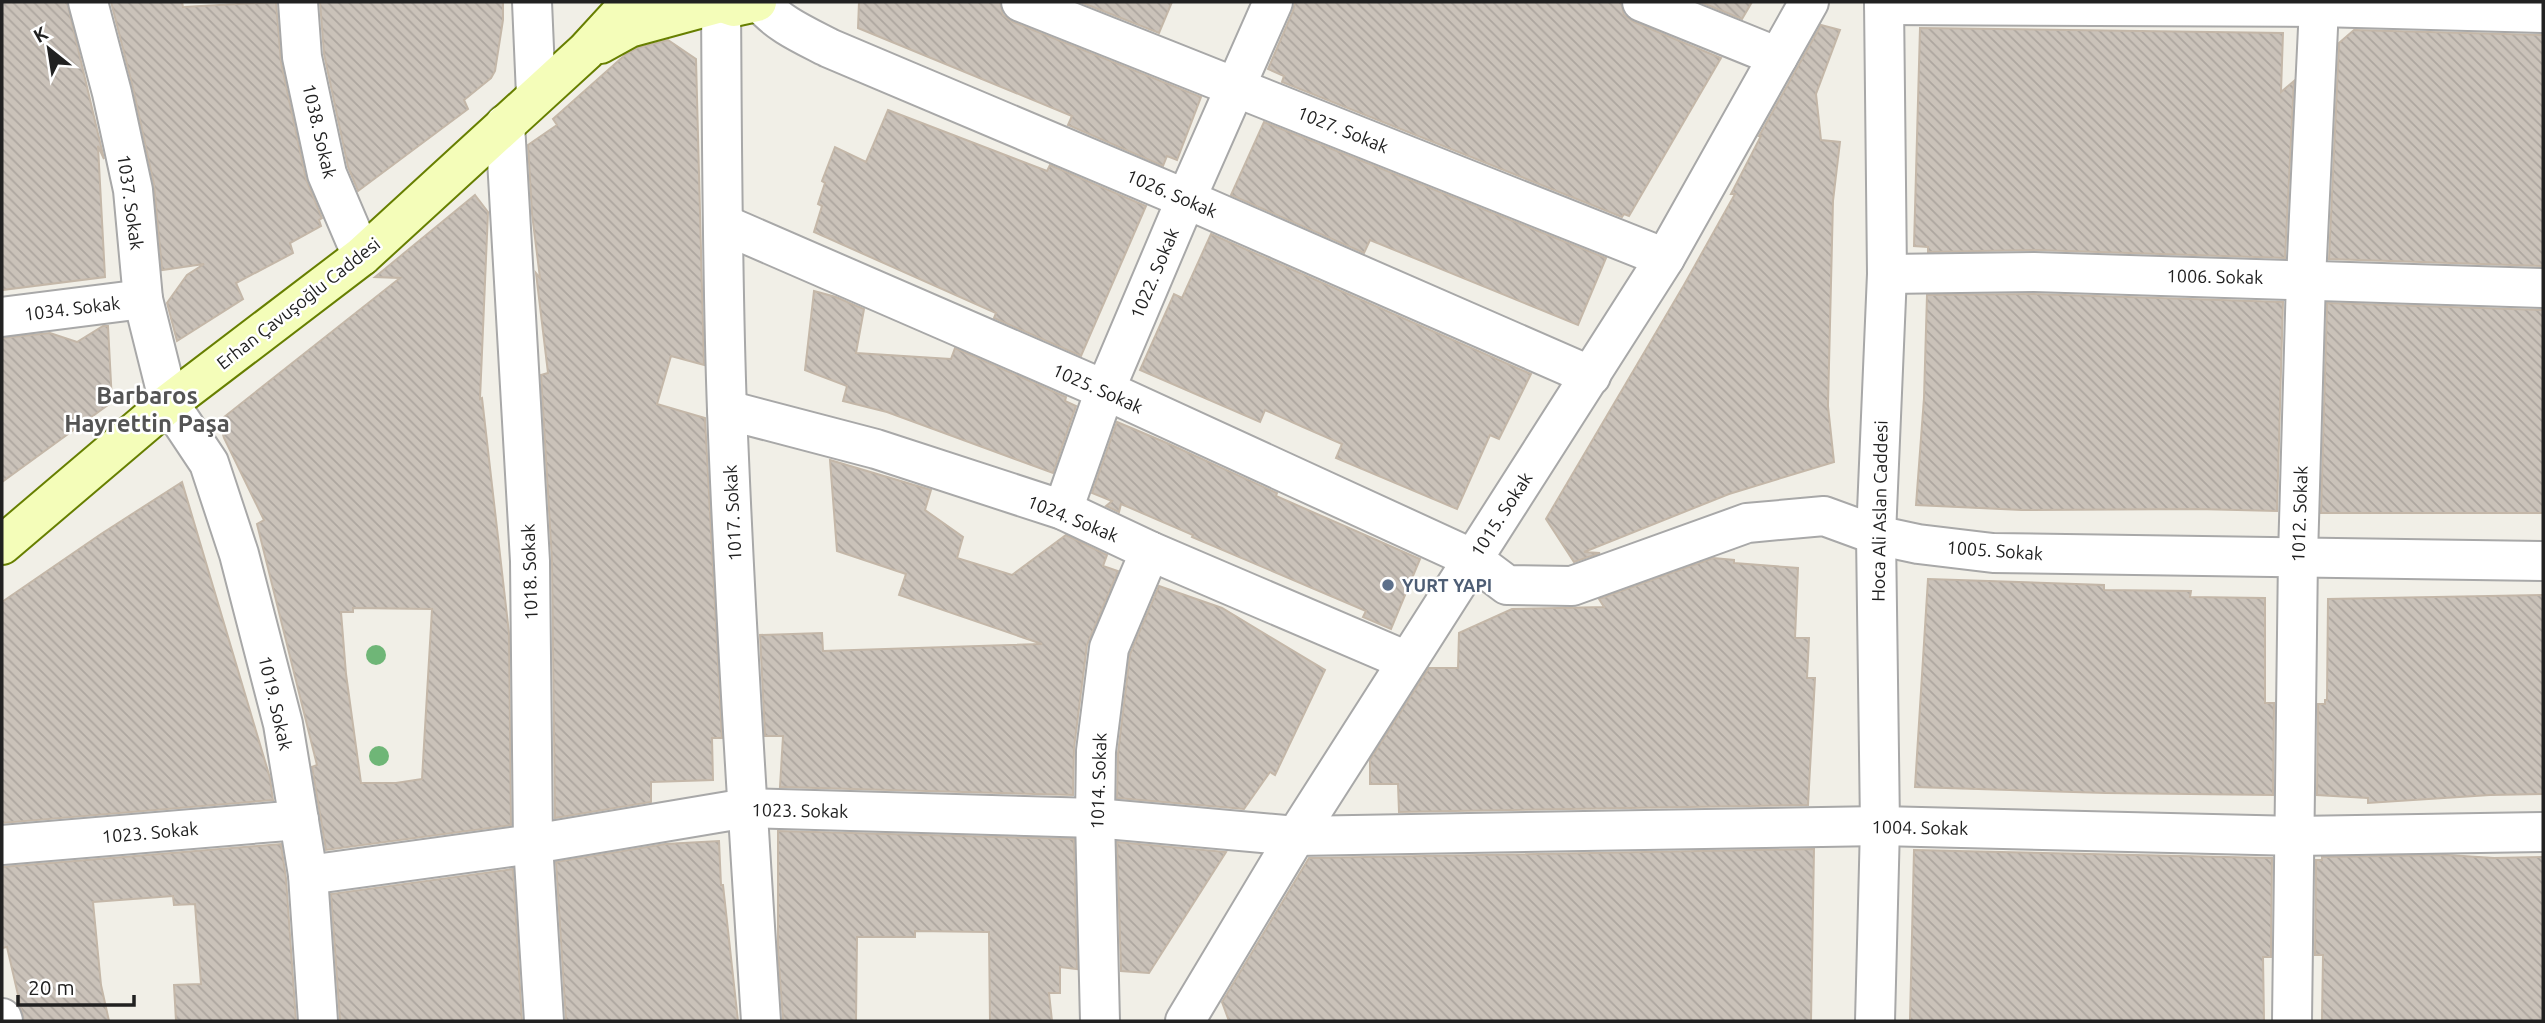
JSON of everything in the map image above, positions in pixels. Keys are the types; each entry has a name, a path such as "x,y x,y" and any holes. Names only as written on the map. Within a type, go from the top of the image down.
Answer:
{"street":[{"name":"1037. Sokak","path":"88,2 112,93 133,190 143,299 169,404"},
{"name":"1038. Sokak","path":"298,2 302,57 327,174 362,256"},
{"path":"532,2 536,94"},
{"path":"586,51 631,2"},
{"path":"586,51 629,28 739,2"},
{"name":"1026. Sokak","path":"739,2 770,14 829,48 1186,199 1591,376"},
{"name":"1017. Sokak","path":"739,2 723,224 727,410 761,1021"},
{"name":"1027. Sokak","path":"1021,2 1665,258"},
{"name":"1022. Sokak","path":"1063,510 1105,390 1273,2"},
{"path":"1642,2 1778,57"},
{"name":"1015. Sokak","path":"1185,1021 1296,835 1665,258 1809,2"},
{"path":"1884,3 2319,7 2543,13"},
{"name":"Hoca Ali Aslan Caddesi","path":"1875,1021 1880,826 1876,535 1887,274 1884,3"},
{"name":"1012. Sokak","path":"2292,1021 2298,556 2306,279 2319,7"},
{"name":"Erhan Çavuşoğlu Caddesi","path":"2,545 169,404 362,256 586,51"},
{"name":"1018. Sokak","path":"505,124 530,561 533,844 544,1021"},
{"name":"1025. Sokak","path":"723,224 1105,390 1471,558"},
{"name":"1006. Sokak","path":"1887,274 2034,272 2543,288"},
{"name":"1034. Sokak","path":"2,317 143,299"},
{"name":"1019. Sokak","path":"169,404 209,463 239,554 283,724 308,875 318,1021"},
{"name":"1024. Sokak","path":"727,410 876,449 1063,510 1150,551 1407,661"},
{"name":"1005. Sokak","path":"1471,558 1507,585 1572,586 1747,523 1824,516 1876,535 1918,544 1993,553 2543,561"},
{"name":"1014. Sokak","path":"1100,1021 1096,751 1109,648 1150,551"},
{"name":"1023. Sokak","path":"308,875 533,844 747,807 1095,818 1296,835"},
{"name":"1023. Sokak","path":"2,845 299,820"},
{"name":"1004. Sokak","path":"1296,835 1880,826 2295,836 2543,832"}],"building":[{"path":"2,2 67,2 104,159 98,146 105,277 2,290"},
{"path":"111,2 182,2 183,7 276,2 281,62 306,179 322,218 319,220 321,226 290,243 293,253 236,283 243,299 177,341 167,303 187,275 204,264 162,270 154,185"},
{"path":"320,2 503,2 495,71 491,78 464,100 468,109 358,191 348,167 324,54"},
{"path":"859,2 1000,2 1003,15 1013,22 1201,97 1177,160 1167,156 1163,166 1068,125 1072,116 858,28"},
{"path":"1080,2 1172,2 1159,33"},
{"path":"1295,2 1621,2 1624,15 1634,22 1721,58 1629,216 1624,214 1622,217 1282,82 1284,76 1268,69"},
{"path":"1700,2 1752,2 1742,19"},
{"path":"1821,25 1840,30 1816,94 1821,140 1840,142 1833,201 1828,406 1834,462 1729,494 1584,552 1600,553 1574,562 1546,519 1735,194 1731,194 1759,136"},
{"path":"1920,28 2283,33 2281,92 2294,81 2285,258 2035,250 1928,252 1928,247 1914,246"},
{"path":"2354,30 2543,35 2543,266 2329,259 2339,43"},
{"path":"668,40 696,59 704,365 671,356 657,404 705,418 722,738 712,738 713,780 651,782 651,802 555,818 552,561 541,375 548,373 536,273 540,278 532,214 528,145 557,125 553,119 626,54 637,48"},
{"path":"888,110 1047,171 1050,165 1146,206 1081,356 994,318 996,313 814,232 822,206 818,204 825,183 822,181 835,147 866,162"},
{"path":"1264,122 1606,258 1578,325 1370,240 1364,253 1231,195"},
{"path":"475,195 488,212 480,399 482,398 509,633 511,825 326,850 312,767 317,765 257,524 264,520 224,438 219,421 400,278 375,277","holes":["353,608 432,609 422,779 396,783 361,783 346,674 341,612 353,612"]},
{"path":"1211,234 1531,374 1499,439 1490,435 1457,509 1336,458 1342,444 1265,410 1260,422 1140,370 1174,294 1182,298"},
{"path":"814,291 864,309 856,353 951,359 955,348 1066,397 1065,401 1076,406 1053,473 887,412 843,401 847,386 805,370"},
{"path":"2034,294 2283,302 2277,511 2022,510 1916,505 1924,398 1927,295"},
{"path":"2327,303 2543,310 2543,513 2321,513"},
{"path":"103,326 108,326 112,402 2,482 2,338 50,333 77,342"},
{"path":"1117,422 1420,559 1391,629 1363,617 1366,611 1192,537 1193,535 1121,504 1119,512 1106,506 1112,501 1092,493"},
{"path":"830,460 931,490 925,510 963,537 957,558 1012,575 1066,535 1107,555 1103,566 1118,571 1087,645 1074,748 1073,795 780,787 783,736 765,736 760,635 822,633 823,651 1042,644 899,595 906,574 837,551"},
{"path":"182,482 270,778 273,800 2,823 2,602"},
{"path":"1713,558 1734,560 1734,563 1798,568 1795,638 1809,638 1807,678 1815,678 1808,805 1399,812 1398,784 1370,784 1370,760 1429,668 1458,668 1459,633 1512,609 1604,607 1599,599"},
{"path":"1928,579 2104,585 2104,590 2191,591 2190,597 2265,598 2265,703 2274,703 2273,795 1915,787"},
{"path":"1159,586 1222,608 1325,670 1275,775 1270,772 1244,809 1117,798 1118,753 1130,654"},
{"path":"2543,595 2543,794 2368,803 2368,798 2317,795 2318,704 2325,704 2327,700 2328,599"},
{"path":"778,831 1074,839 1077,969 1060,967 1060,993 1049,993 1052,1021 990,1021 989,932 915,931 915,937 857,937 856,1021 783,1021 778,951"},
{"path":"719,841 721,885 738,1021 566,1021 556,862 665,844"},
{"path":"1117,842 1226,852 1149,973 1121,971"},
{"path":"281,844 286,878 296,1021 176,1021 174,985 201,984 195,904 174,905 173,896 93,902 101,985 109,1021 24,1021 7,947 2,948 2,867"},
{"path":"1814,849 1811,1021 1229,1021 1222,1002 1309,858"},
{"path":"1914,850 2272,858 2271,957 2263,957 2264,1021 1910,1021"},
{"path":"2322,857 2543,857 2543,1021 2322,1021 2323,955 2315,955 2316,860 2322,860"},
{"path":"513,869 522,1021 340,1021 331,894"}],"place":[{"name":"YURT YAPI","path":"1388,585"}],"district":[{"name":"Barbaros Hayrettin Paşa","path":"147,409"}]}
